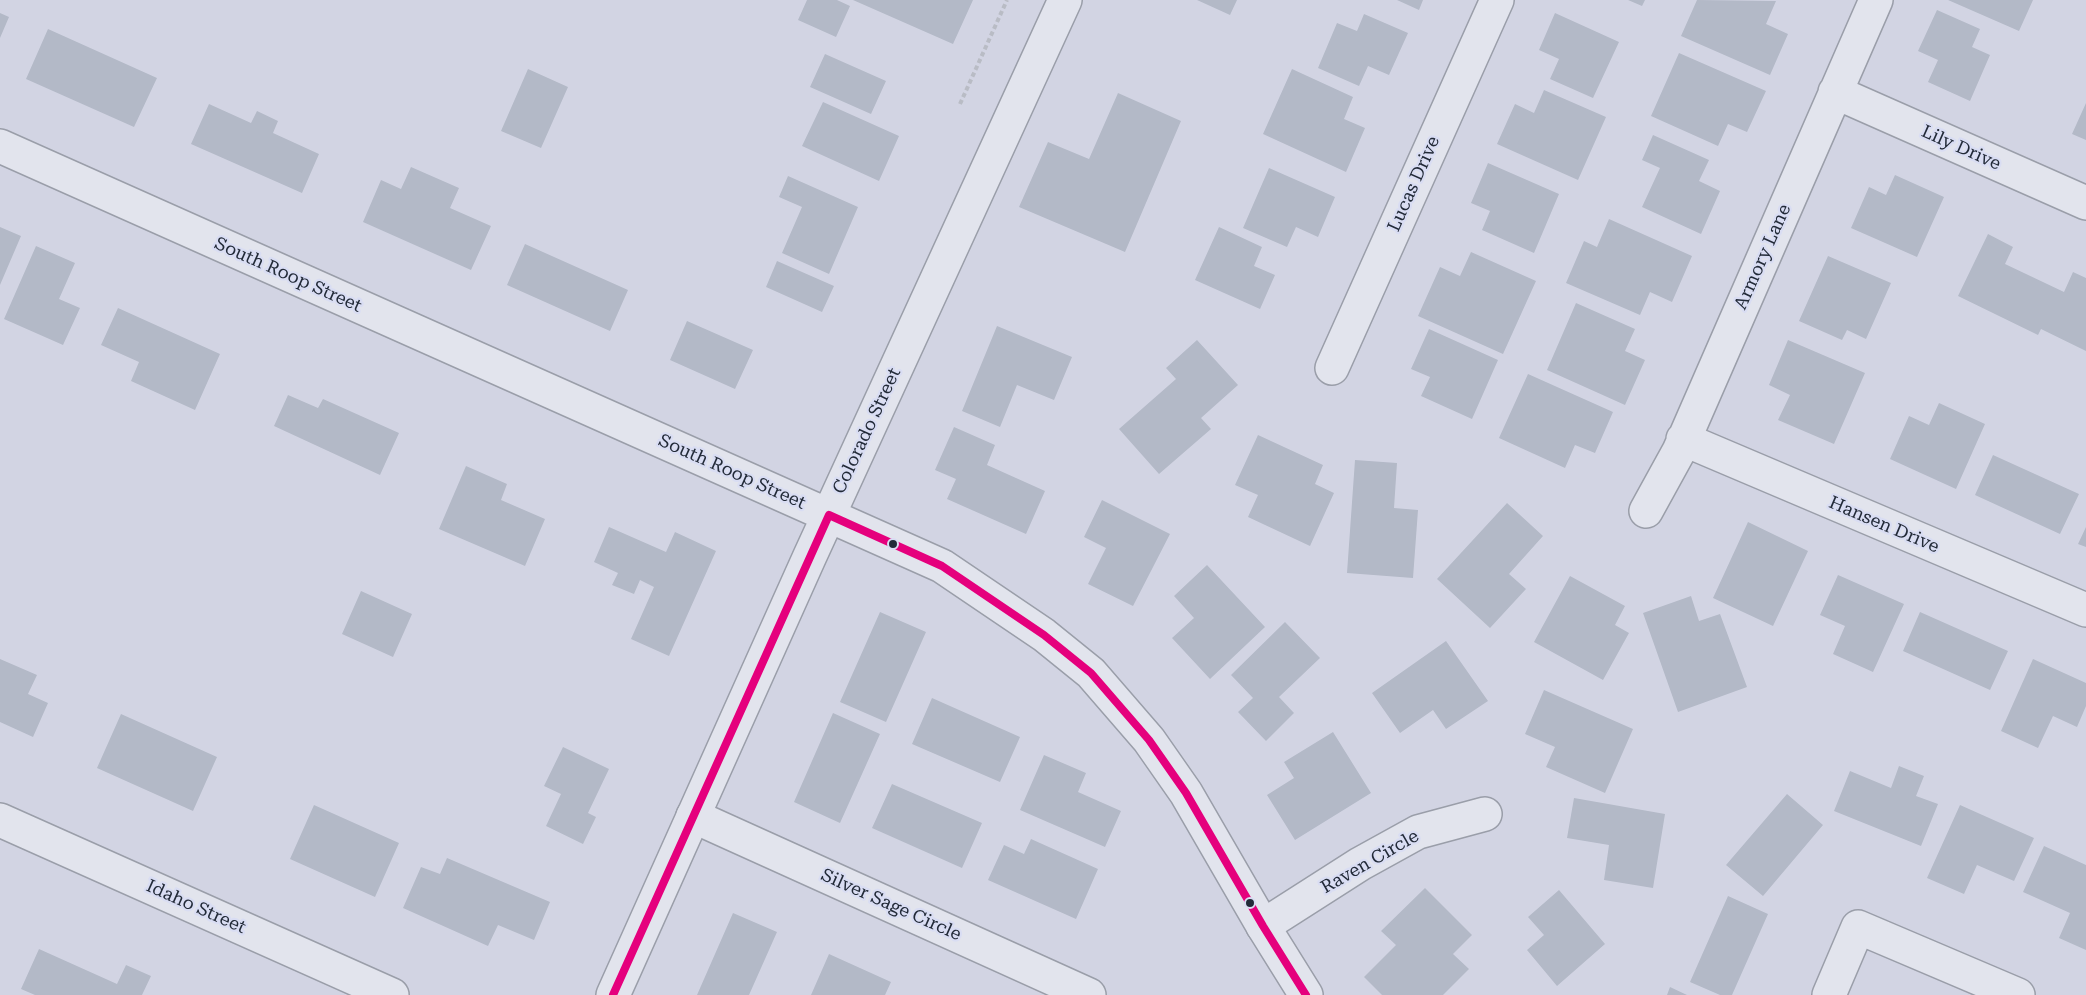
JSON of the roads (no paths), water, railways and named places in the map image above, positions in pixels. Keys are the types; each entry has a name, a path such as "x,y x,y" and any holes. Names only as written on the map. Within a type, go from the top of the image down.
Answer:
{"street":[{"name":"Colorado Street","path":"613,995 829,515 1065,0"},
{"name":"Lucas Drive","path":"1332,368 1497,0"},
{"name":"Armory Lane","path":"1646,512 1679,451 1876,0"},
{"name":"Lily Drive","path":"1835,92 2086,203"},
{"name":"South Roop Street","path":"0,146 942,566 1044,635 1091,673 1149,740 1186,794 1306,995"},
{"name":"Hansen Drive","path":"1683,439 2086,610"},
{"name":"Raven Circle","path":"1263,926 1360,864 1418,832 1485,814"},
{"name":"Silver Sage Circle","path":"693,816 1089,995"},
{"name":"Idaho Street","path":"0,820 392,995"},
{"path":"1829,995 1858,927 2018,995"}]}
